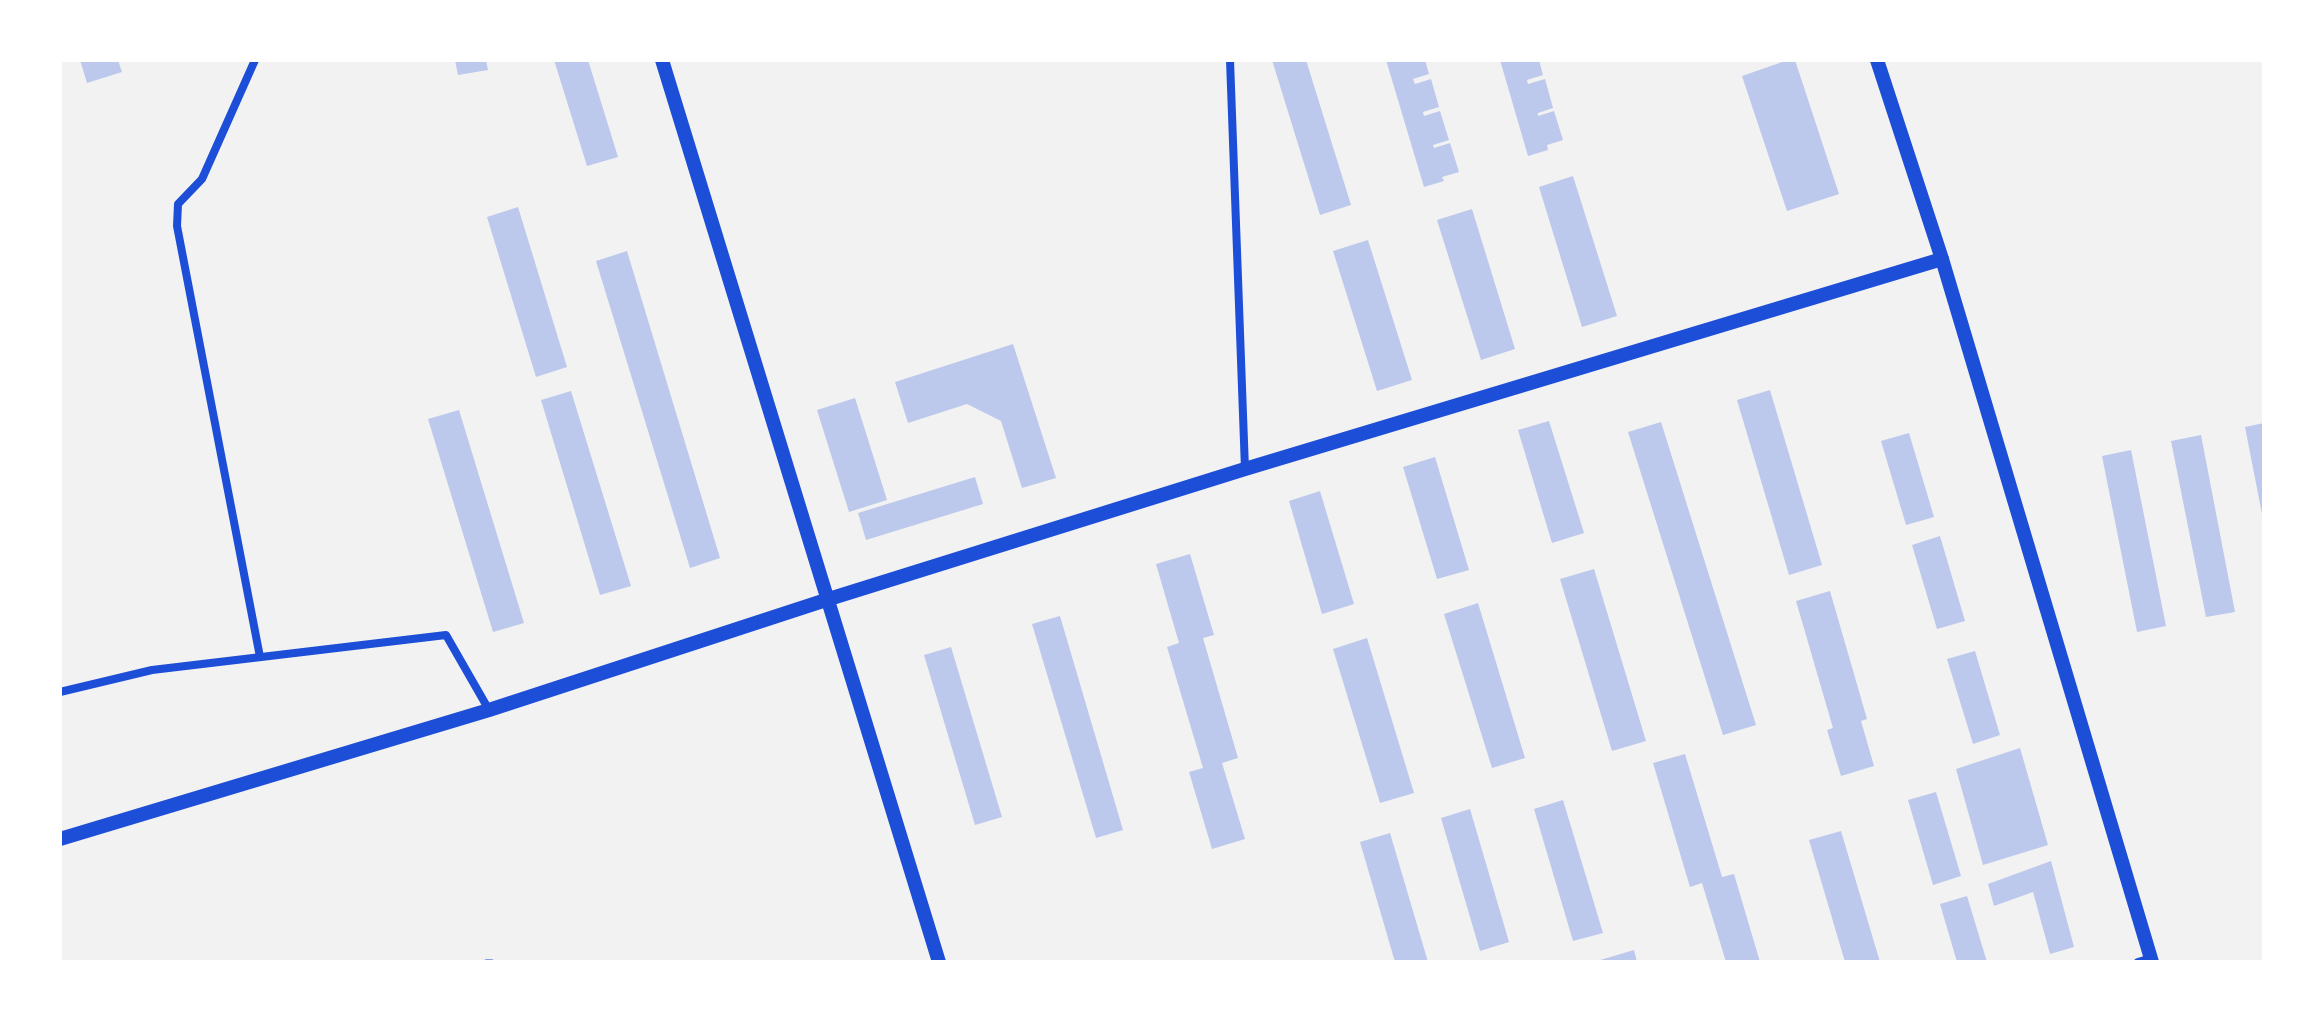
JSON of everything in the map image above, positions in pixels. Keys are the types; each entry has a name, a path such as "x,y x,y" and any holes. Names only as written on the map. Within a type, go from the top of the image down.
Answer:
{"street":[{"path":"255,60 202,179 178,204 177,226 260,657"},
{"path":"662,60 939,962"},
{"path":"1230,60 1245,469"},
{"path":"1877,60 1942,259 2147,961"},
{"path":"60,839 489,710 829,599 1245,469 1942,259"},
{"path":"60,692 152,670 446,635 489,710"}],"building":[{"path":"80,60 118,60 122,72 87,83"},
{"path":"455,60 486,60 488,70 458,75"},
{"path":"554,60 588,60 618,157 587,166"},
{"path":"1272,60 1306,60 1351,205 1320,215"},
{"path":"1386,60 1425,60 1429,74 1413,79 1415,84 1431,79 1439,107 1423,112 1424,116 1440,111 1449,140 1433,145 1434,148 1450,143 1459,172 1442,177 1444,181 1424,187"},
{"path":"1500,60 1539,60 1543,75 1527,80 1528,84 1545,79 1553,108 1538,113 1538,116 1554,111 1563,140 1547,145 1548,150 1528,156"},
{"path":"1795,60 1839,194 1787,211 1742,76"},
{"path":"1573,176 1617,316 1582,327 1539,187"},
{"path":"518,207 567,367 536,377 487,217"},
{"path":"1472,209 1515,349 1481,360 1437,220"},
{"path":"1368,240 1412,380 1377,391 1333,251"},
{"path":"627,251 720,558 690,568 596,261"},
{"path":"1013,344 1056,478 1022,488 1001,421 967,404 908,423 895,382"},
{"path":"1770,390 1822,565 1789,575 1737,400"},
{"path":"571,391 631,586 600,595 541,400"},
{"path":"855,398 887,500 849,512 817,410"},
{"path":"459,410 524,623 493,632 428,419"},
{"path":"1549,421 1584,533 1552,543 1518,430"},
{"path":"1661,422 1756,725 1723,735 1628,432"},
{"path":"2264,423 2264,519 2263,519 2245,427"},
{"path":"1909,433 1934,517 1906,525 1881,441"},
{"path":"2201,435 2235,612 2206,617 2171,441"},
{"path":"2131,450 2166,626 2137,632 2102,456"},
{"path":"1435,457 1469,570 1437,579 1403,467"},
{"path":"975,477 983,504 866,540 858,513"},
{"path":"1320,491 1354,604 1322,614 1289,501"},
{"path":"1940,536 1965,621 1937,629 1912,545"},
{"path":"1190,554 1214,635 1203,638 1238,758 1222,763 1245,839 1212,849 1189,772 1203,768 1167,647 1179,643 1156,564"},
{"path":"1594,569 1646,741 1612,751 1560,579"},
{"path":"1830,591 1867,719 1861,721 1874,766 1841,776 1827,730 1833,728 1796,601"},
{"path":"1478,603 1525,758 1492,768 1444,614"},
{"path":"1060,616 1123,830 1096,838 1032,624"},
{"path":"1367,638 1414,793 1380,803 1333,649"},
{"path":"951,647 1002,817 975,825 924,655"},
{"path":"1975,651 2000,735 1973,744 1947,659"},
{"path":"2020,748 2048,845 1983,865 1956,769"},
{"path":"1685,754 1722,877 1734,874 1760,962 1726,962 1702,883 1690,887 1653,763"},
{"path":"1936,792 1961,876 1933,885 1908,800"},
{"path":"1563,800 1603,933 1573,941 1534,809"},
{"path":"1470,809 1509,942 1480,951 1441,818"},
{"path":"1841,831 1880,962 1845,962 1809,840"},
{"path":"1390,833 1428,962 1395,962 1360,842"},
{"path":"2051,861 2074,947 2050,954 2033,892 1994,906 1988,884"},
{"path":"1967,896 1987,962 1957,962 1940,904"},
{"path":"1634,950 1637,962 1597,962 1597,961"}]}
